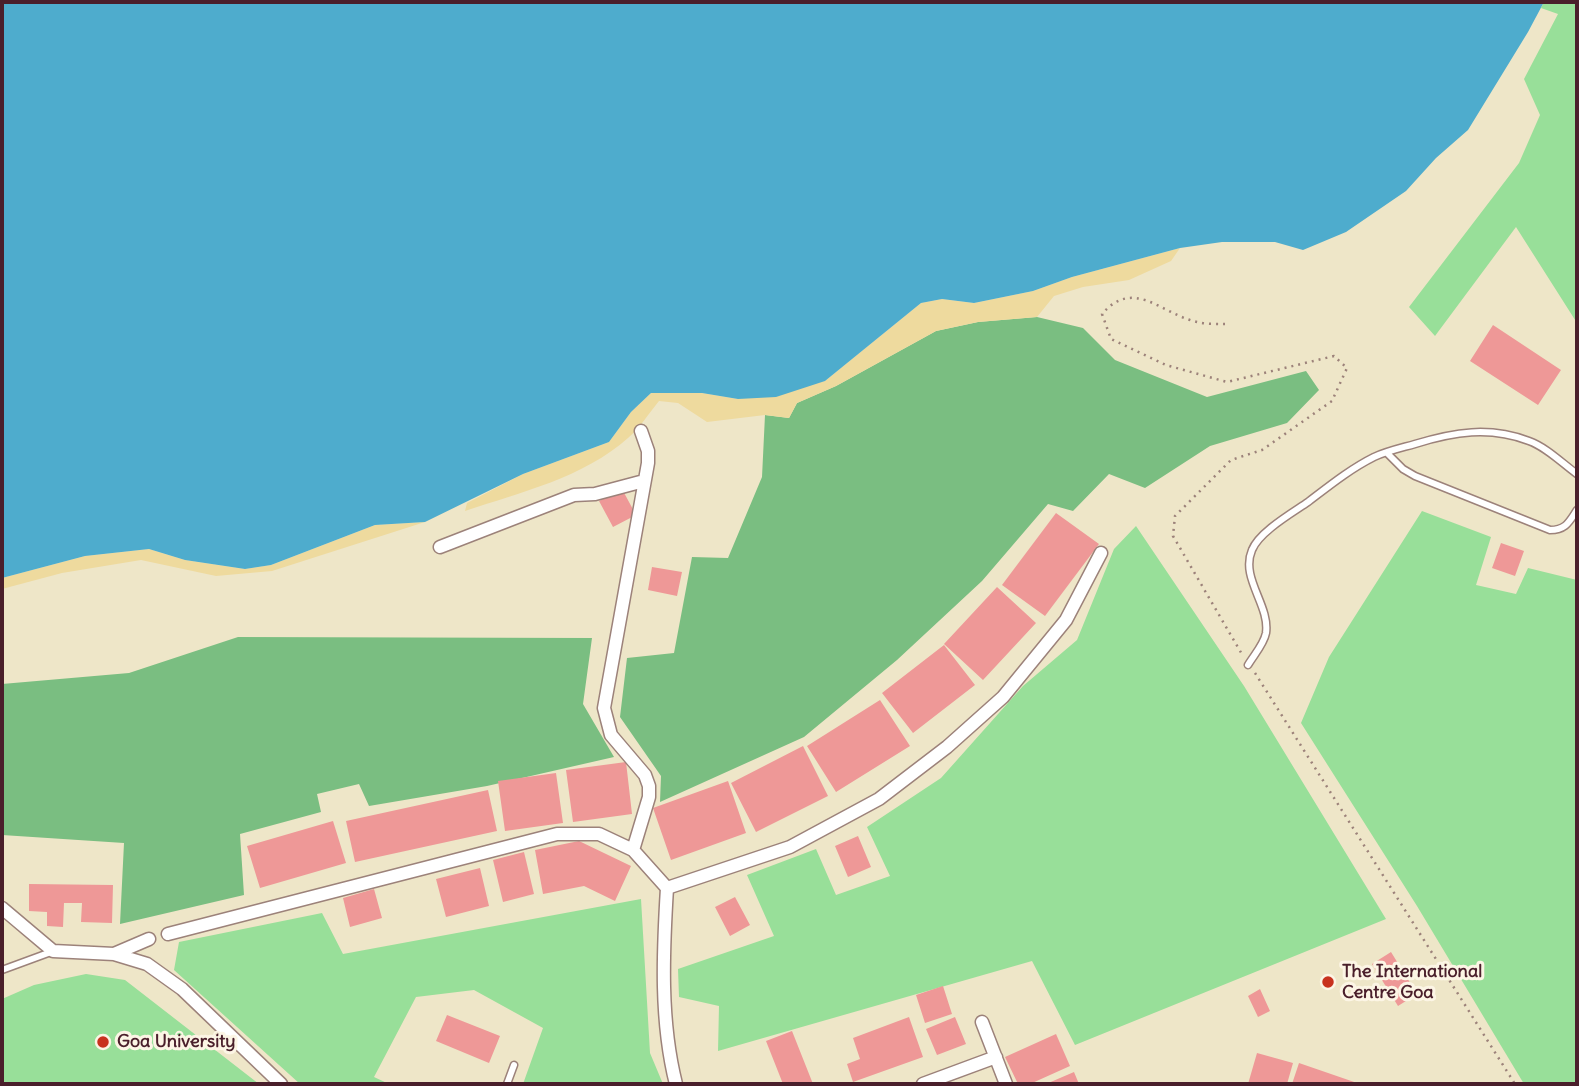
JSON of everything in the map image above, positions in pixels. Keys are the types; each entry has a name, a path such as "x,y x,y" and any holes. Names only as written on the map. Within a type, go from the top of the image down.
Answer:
{"street":[{"path":"633,850 649,797 649,786 645,775 611,735 604,708 614,643 629,578 648,452 641,431"},
{"path":"440,547 574,495 595,494 644,481"},
{"path":"667,888 790,846 889,792 947,747 1003,697 1066,620 1101,553"},
{"path":"167,934 557,834 599,834 633,850 667,888 664,985 667,1049 676,1084"},
{"path":"2,908 53,951 114,954 147,964 182,989 281,1084"},
{"path":"114,954 149,939"},
{"path":"982,1022 1006,1084"},
{"path":"923,1084 996,1057"}],"lane":[{"path":"1248,665 1266,631 1265,619 1251,576 1251,550 1258,540 1356,468 1387,453 1446,435 1475,430 1501,432 1532,442 1577,474"},
{"path":"1387,453 1403,469 1415,476 1550,530 1560,530 1567,526 1577,510"},
{"path":"2,970 53,951"},
{"path":"507,1084 514,1065"}],"path":[{"path":"1225,324 1197,323 1134,296 1112,302 1102,314 1111,339 1166,365 1227,382 1334,356 1347,368 1332,401 1262,450 1231,460 1175,516 1173,536 1248,665 1515,1084"}],"green space":[{"path":"1544,2 1577,2 1577,323 1516,227 1435,336 1409,307 1519,163 1540,115 1524,79 1558,14 1541,8"},
{"path":"1037,317 1083,328 1115,360 1207,397 1306,371 1319,390 1287,423 1210,446 1145,488 1109,474 1073,511 1048,504 982,581 897,660 804,737 660,802 661,776 620,717 627,658 674,653 692,557 728,558 762,477 765,415 789,418 797,403 836,386 936,331 978,322"},
{"path":"1422,511 1491,537 1476,585 1516,594 1528,568 1577,580 1577,1084 1524,1084 1417,906 1301,723 1329,657"},
{"path":"1136,526 1244,686 1386,919 1075,1045 1032,961 718,1051 719,1006 679,997 678,969 774,936 747,875 816,849 836,895 890,876 867,827 941,778 1023,686 1077,640 1114,549"},
{"path":"238,637 592,638 583,704 614,757 487,786 369,806 359,784 317,794 321,812 240,834 244,895 120,924 124,843 2,835 2,684 129,673"},
{"path":"641,899 650,1053 663,1084 523,1084 543,1028 474,990 416,997 374,1077 389,1084 300,1084 174,970 179,942 322,913 343,954"},
{"name":"Goa University","path":"86,974 125,980 259,1084 2,1084 2,999 34,985"}],"sand":[{"path":"1180,248 1171,261 1129,280 1083,287 1054,296 1037,317 978,322 936,331 836,386 797,403 789,418 765,415 707,422 678,403 659,401 632,434 591,464 551,482 465,511 467,503 523,474 609,442 631,412 651,393 702,393 738,399 825,381 921,303 942,299 974,303 1033,291 1072,277"},
{"path":"425,522 272,571 216,576 141,560 62,573 2,589 2,578 85,556 149,549 185,560 245,569 271,565 375,525"}],"water":[{"path":"2,2 1544,2 1468,130 1436,158 1406,191 1346,232 1303,250 1275,242 1222,242 1180,248 1072,277 1033,291 974,303 942,299 921,303 825,381 776,397 738,399 702,393 651,393 631,412 609,442 523,474 425,522 375,525 271,565 245,569 185,560 149,549 85,556 2,578"}],"building":[{"path":"1493,325 1561,370 1538,405 1470,361"},
{"path":"622,489 636,515 613,527 599,501"},
{"path":"1056,513 1099,544 1045,616 1002,585"},
{"path":"1501,543 1524,551 1515,576 1492,568"},
{"path":"652,567 682,572 677,596 648,590"},
{"path":"997,587 1036,623 983,680 944,644"},
{"path":"944,645 975,685 913,733 882,693"},
{"path":"880,700 910,746 836,792 807,746"},
{"path":"803,746 828,796 756,832 731,783"},
{"path":"626,762 632,814 573,822 566,770"},
{"path":"556,773 563,823 505,831 498,781"},
{"path":"728,781 746,833 671,860 653,808"},
{"path":"488,790 497,831 355,862 346,821"},
{"path":"333,821 346,863 260,888 247,846"},
{"path":"858,836 871,867 848,877 835,846"},
{"path":"579,841 631,866 615,901 584,886 543,894 535,850"},
{"path":"524,852 534,894 503,902 493,860"},
{"path":"480,868 489,906 446,917 436,879"},
{"path":"29,884 113,885 112,923 81,922 82,903 64,903 63,927 47,926 47,912 29,911"},
{"path":"374,889 382,918 350,927 343,898"},
{"path":"735,897 750,925 730,936 715,907"},
{"path":"1391,952 1417,994 1398,1006 1372,964"},
{"path":"943,986 952,1014 925,1023 916,995"},
{"path":"1260,989 1270,1011 1258,1017 1248,996"},
{"path":"447,1015 500,1036 489,1063 436,1041"},
{"path":"909,1017 923,1057 853,1082 847,1064 860,1059 853,1038"},
{"path":"955,1017 966,1044 937,1055 926,1029"},
{"path":"792,1031 813,1084 783,1084 766,1041"},
{"path":"1056,1034 1070,1066 1030,1084 1018,1084 1005,1057"},
{"path":"1257,1053 1293,1063 1287,1084 1248,1084"},
{"path":"1299,1063 1360,1084 1292,1084"},
{"path":"1074,1072 1079,1084 1046,1084"}],"place":[{"name":"The International Centre Goa","path":"1328,982"},
{"name":"Goa University","path":"103,1042"}]}
